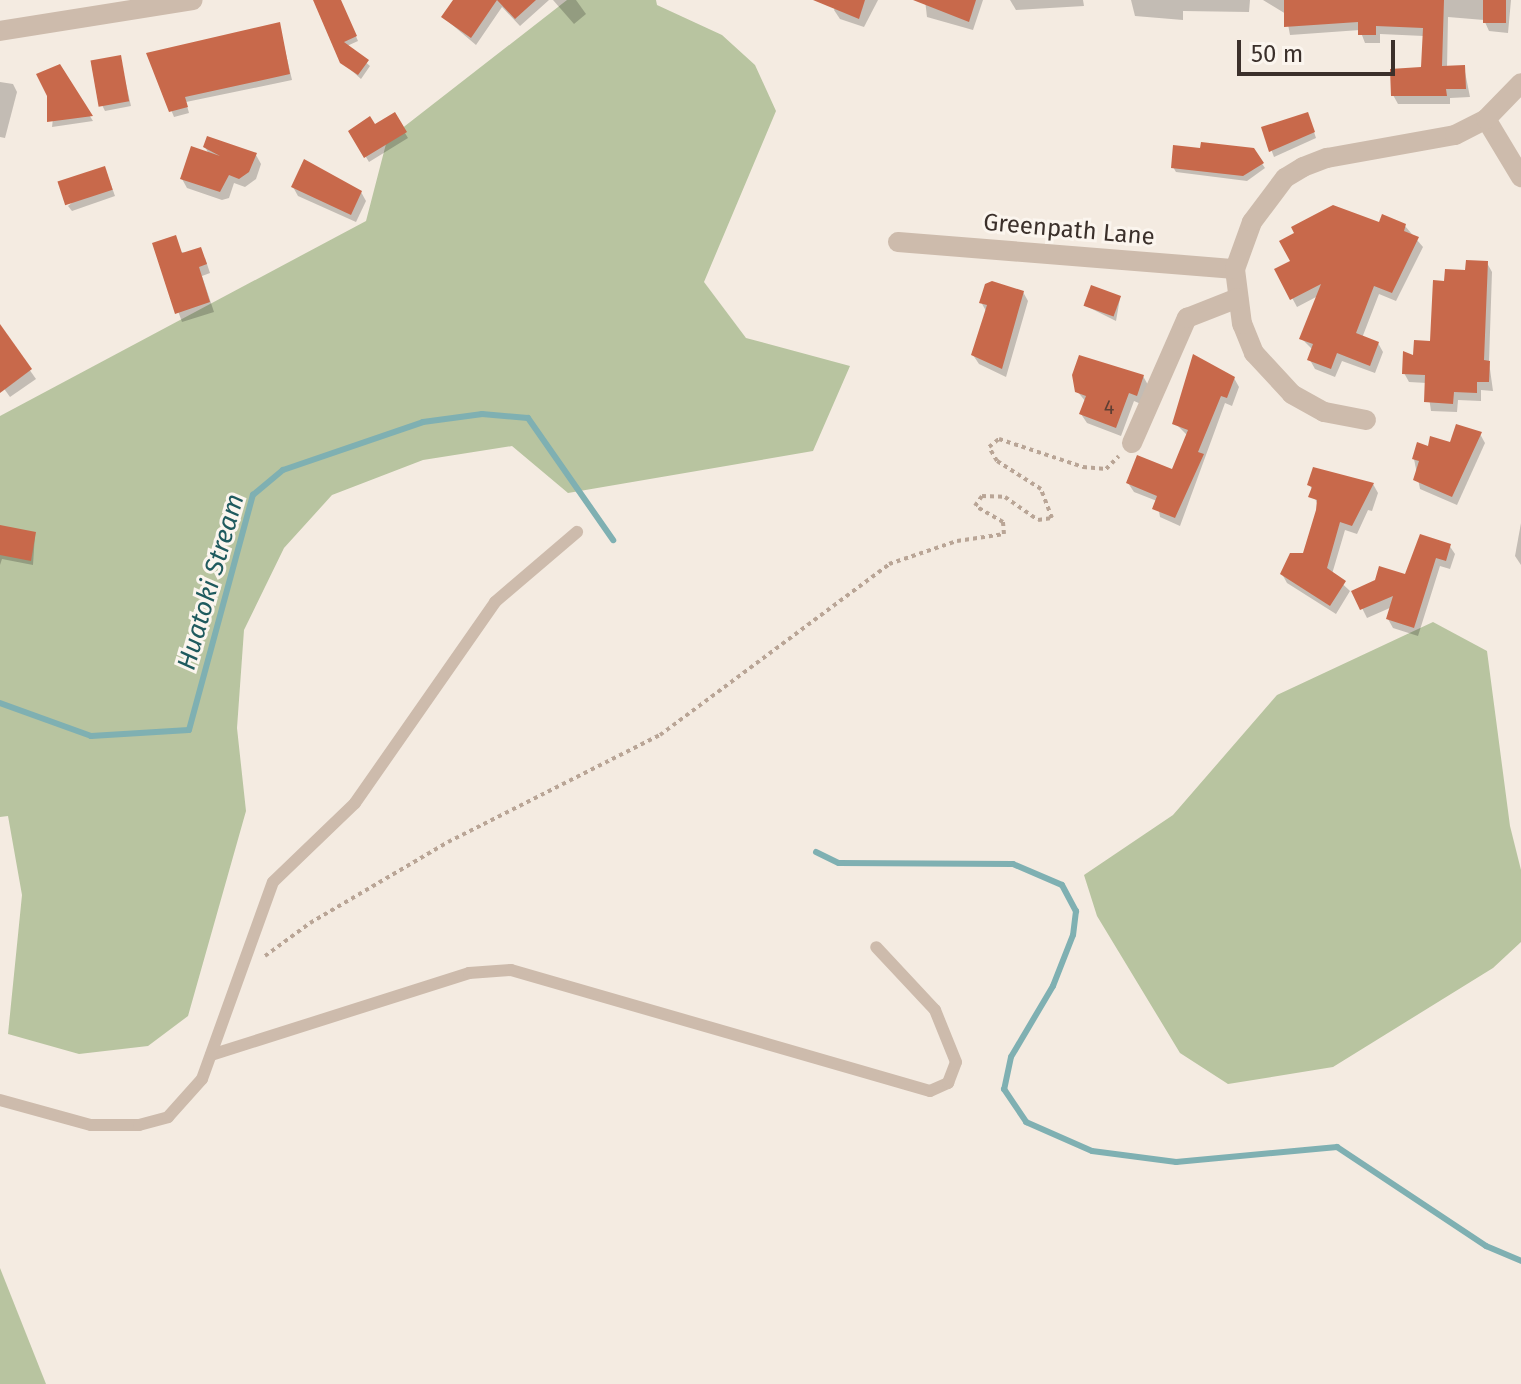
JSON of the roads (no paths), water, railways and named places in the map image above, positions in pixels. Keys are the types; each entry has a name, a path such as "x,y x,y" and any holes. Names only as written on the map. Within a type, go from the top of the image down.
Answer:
{"street":[{"path":"0,31 193,0"},
{"path":"1366,420 1324,412 1267,371 1242,324 1235,269 1252,222 1285,178 1327,158 1455,135 1486,119 1521,83"},
{"path":"1486,119 1521,177"},
{"name":"Greenpath Lane","path":"898,242 1235,269"},
{"path":"1132,443 1187,318 1238,298"}],"lane":[{"path":"0,1100 91,1125 139,1125 168,1117 202,1079 273,882 355,803 495,602 577,532"},
{"path":"211,1055 469,973 511,970 930,1091 948,1083 956,1062 935,1010 876,947"}],"waterway":[{"name":"Huatoki Stream","path":"0,703 91,736 189,730 253,495 283,470 423,422 482,414 528,418 613,540"},
{"path":"816,852 839,863 1013,864 1062,885 1076,911 1073,935 1053,986 1011,1057 1004,1089 1026,1122 1092,1151 1176,1162 1337,1147 1486,1246 1521,1261"}]}
